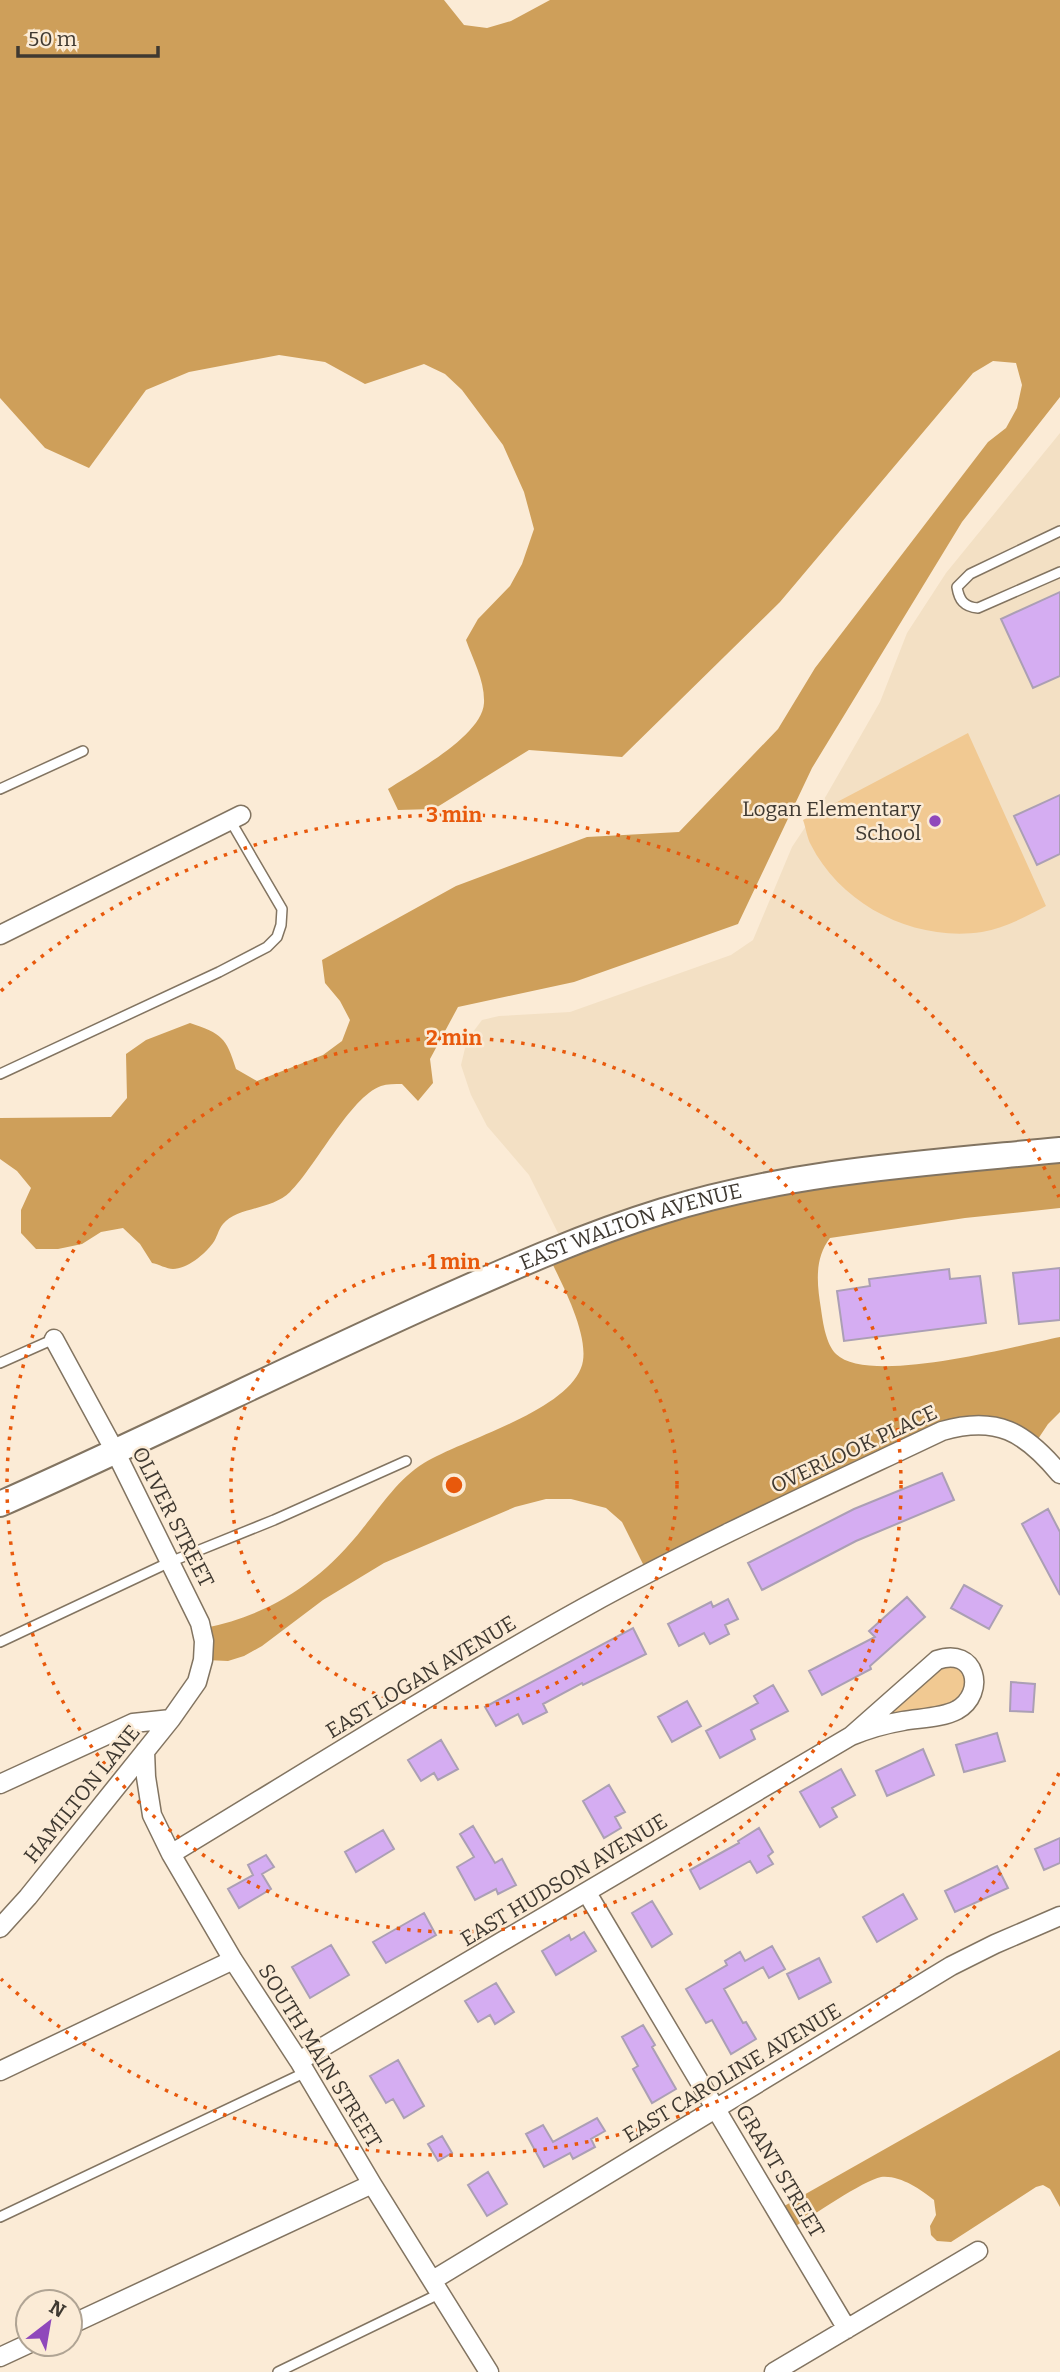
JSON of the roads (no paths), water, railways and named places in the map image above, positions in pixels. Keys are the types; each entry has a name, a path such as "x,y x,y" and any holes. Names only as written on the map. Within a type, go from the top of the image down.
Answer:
{"main road":[{"name":"EAST WALTON AVENUE","path":"0,1504 116,1453 386,1324 525,1262 664,1210 762,1186 841,1174 1060,1150"}],"street":[{"path":"0,935 236,817"},
{"name":"OLIVER STREET","path":"54,1339 116,1453 200,1623 204,1641 203,1660 197,1682 171,1719"},
{"name":"OVERLOOK PLACE","path":"699,1547 942,1431 962,1425 981,1423 1015,1434 1034,1446 1060,1474"},
{"name":"EAST LOGAN AVENUE","path":"171,1854 508,1650 587,1605 699,1547"},
{"name":"EAST HUDSON AVENUE","path":"303,2066 850,1736 937,1660 950,1655 960,1657 968,1664 974,1675 974,1688 969,1699 958,1709 945,1714 875,1727 850,1736"},
{"path":"0,1784 133,1723 171,1719"},
{"name":"HAMILTON LANE","path":"0,1928 171,1719"},
{"name":"SOUTH MAIN STREET","path":"145,1751 152,1815 171,1854 233,1960 303,2066 372,2184 489,2372"},
{"name":"GRANT STREET","path":"587,1893 847,2329"},
{"name":"EAST CAROLINE AVENUE","path":"437,2286 717,2109 951,1966 1060,1916"},
{"path":"0,2071 233,1960"},
{"path":"84,2318 372,2184"},
{"path":"774,2372 978,2251"}],"lane":[{"path":"1060,531 970,574 957,587 958,594 962,603 978,608 1060,572"},
{"path":"0,789 83,751"},
{"path":"0,1074 219,972 267,947 277,937 282,909 236,817"},
{"path":"0,1363 54,1339"},
{"path":"0,1642 170,1562 274,1520 406,1461"},
{"path":"0,2217 303,2066"},
{"path":"278,2372 437,2286"}],"place":[{"name":"Logan Elementary School","path":"935,821"}]}
